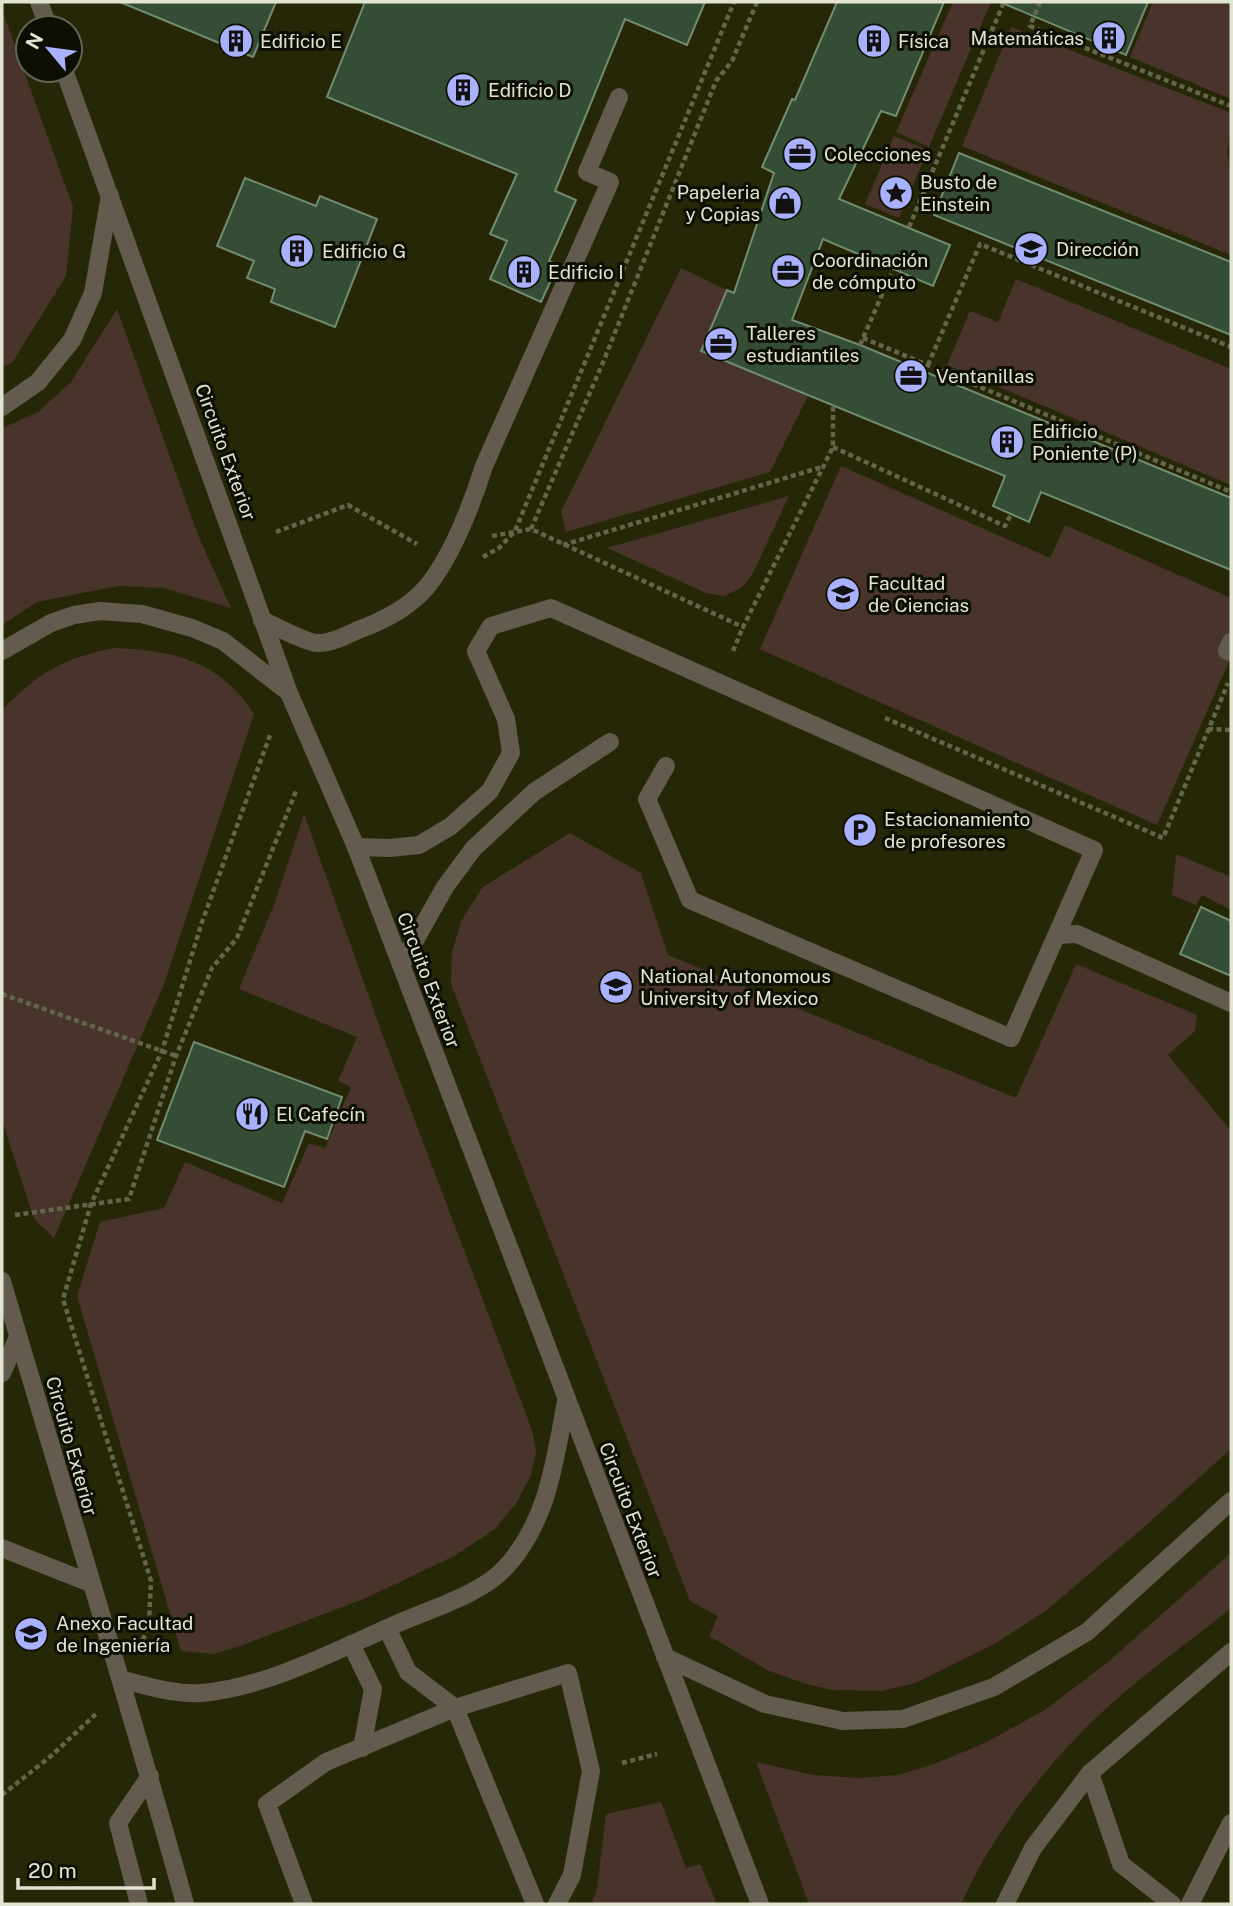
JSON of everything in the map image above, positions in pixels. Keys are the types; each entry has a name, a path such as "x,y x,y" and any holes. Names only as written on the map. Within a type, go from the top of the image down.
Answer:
{"street":[{"name":"Circuito Exterior","path":"69,84 289,693 356,847 760,1904"},
{"path":"262,620 316,643 343,636 372,625 422,593 440,569 474,498 484,466 610,182 587,172 619,97"},
{"path":"2,407 38,382 72,340 93,293 110,194"},
{"path":"356,847 419,845 452,826 490,790 511,753 506,719 477,651 491,626 551,608 1094,850 1011,1038 690,900 647,799 666,766"},
{"path":"2,651 51,623 74,615 100,611 142,614 192,628 223,641 289,693"},
{"path":"1231,642 1227,651 1231,652"},
{"path":"401,965 446,887 472,849 534,792 610,742"},
{"path":"1057,936 1077,934 1231,1003"},
{"name":"Circuito Exterior","path":"2,1281 90,1583 123,1680 185,1904"},
{"path":"2,1373 18,1337"},
{"path":"123,1680 169,1690 201,1693 265,1680 472,1592 504,1570 531,1533 550,1484 566,1400"},
{"path":"665,1657 765,1704 843,1721 903,1719 994,1687 1087,1632 1231,1501"},
{"path":"2,1548 90,1583"},
{"path":"387,1628 408,1672 455,1707 535,1904"},
{"path":"351,1644 373,1689 362,1748"},
{"path":"1005,1904 1033,1848 1090,1773 1231,1652"},
{"path":"304,1904 267,1804 326,1762 455,1707 568,1673 591,1771 572,1875 557,1904"},
{"path":"1090,1773 1121,1864 1172,1904"},
{"path":"139,1904 118,1823 149,1776"},
{"path":"1190,1904 1231,1823"}],"path":[{"path":"533,489 734,2"},
{"path":"531,529 604,360 716,81 732,61 757,2"},
{"path":"909,227 1004,2"},
{"path":"1040,2 1030,26 1231,106"},
{"path":"928,365 980,244 1231,347"},
{"path":"860,345 891,274"},
{"path":"863,338 1231,492"},
{"path":"744,656 732,651 833,447 832,407"},
{"path":"833,447 1005,526 1011,514"},
{"path":"563,545 823,466"},
{"path":"276,532 348,505 420,546"},
{"path":"483,538 531,529 743,627"},
{"path":"884,717 1163,838 1231,676"},
{"path":"141,1645 149,1622 151,1581 63,1298 92,1204 162,1051 202,922 272,729"},
{"path":"1208,729 1231,730"},
{"path":"15,1215 129,1199 176,1056 212,968 237,938 296,790"},
{"path":"2,994 176,1056"},
{"path":"2,1795 89,1723"}],"shaded area":[{"path":"953,2 991,2 929,147 896,132"},
{"path":"1153,2 1231,2 1231,99 1130,57"},
{"path":"2,10 14,43 14,84 29,84 73,207 66,276 12,363 2,367"},
{"path":"1011,27 1231,113 1227,152 1231,173 1231,255 962,146"},
{"path":"894,136 928,150 899,218 865,204"},
{"path":"681,268 727,290 701,351 808,396 770,472 566,532 561,512"},
{"path":"1016,279 1231,369 1231,485 947,365 970,311 998,322"},
{"path":"117,309 198,535 231,608 164,588 118,586 37,602 2,625 2,428 38,412 71,382"},
{"path":"841,466 1050,558 1065,525 1231,598 1231,657 1157,825 760,649"},
{"path":"789,496 752,575 741,588 724,596 706,593 607,548"},
{"path":"114,648 176,656 211,670 241,696 254,714 164,984 54,1238 34,1219 2,1120 2,710 52,669 79,657"},
{"path":"304,814 383,1036 532,1430 536,1451 531,1475 517,1502 495,1529 454,1556 366,1598 243,1645 214,1654 181,1651 77,1296 100,1222 164,1208 185,1162 282,1203 309,1143 325,1148 351,1087 338,1081 357,1037 239,989 275,902"},
{"path":"570,833 641,873 668,955 1016,1098 1076,964 1197,1015 1195,1031 1168,1055 1231,1131 1231,1449 1048,1609 996,1643 915,1683 882,1691 832,1690 767,1670 709,1636 718,1616 690,1601 451,984 452,952 462,919 483,887"},
{"path":"1176,854 1231,877 1231,910 1202,895 1196,905 1172,895"},
{"path":"1231,1553 1231,1608 1112,1703 1059,1756 1011,1816 961,1904 809,1904 756,1762 813,1775 859,1778 898,1775 934,1764 985,1743 1045,1710 1108,1662"},
{"path":"661,1802 686,1868 700,1864 717,1904 591,1904 597,1889 606,1814"}],"building":[{"name":"Edificio E","path":"120,2 276,2 253,57"},
{"name":"Edificio D","path":"365,2 705,2 687,45 625,19 555,191 576,200 549,261 558,265 541,302 490,279 507,241 490,234 517,174 327,97"},
{"path":"837,2 944,2 896,116 881,111 839,199 950,245 933,286 823,239 792,320 860,345 1231,498 1231,570 1041,492 1029,522 993,506 1005,476 701,351 727,290 734,293 774,173 762,167 792,99 795,100"},
{"name":"Matemáticas","path":"1000,2 1148,2 1126,55"},
{"path":"959,153 1231,262 1231,335 934,215"},
{"name":"Edificio G","path":"245,178 316,206 320,196 377,219 335,327 271,302 275,289 247,278 254,261 217,246"},
{"path":"1201,907 1231,921 1231,976 1180,954"},
{"name":"El Cafecín","path":"194,1042 342,1097 327,1139 305,1131 284,1187 157,1140"}],"place":[{"name":"Matemáticas","path":"1109,38"},
{"name":"Edificio E","path":"236,41"},
{"name":"Física","path":"874,41"},
{"name":"Edificio D","path":"463,90"},
{"name":"Colecciones","path":"800,154"},
{"name":"Busto de Einstein","path":"896,193"},
{"name":"Papeleria y Copias","path":"785,203"},
{"name":"Dirección","path":"1031,249"},
{"name":"Edificio G","path":"297,251"},
{"name":"Coordinación de cómputo","path":"788,271"},
{"name":"Edificio I","path":"524,272"},
{"name":"Talleres estudiantiles","path":"721,344"},
{"name":"Ventanillas","path":"911,376"},
{"name":"Edificio Poniente (P)","path":"1007,442"},
{"name":"Facultad de Ciencias","path":"843,594"},
{"name":"Estacionamiento de profesores","path":"860,830"},
{"name":"National Autonomous University of Mexico","path":"616,987"},
{"name":"El Cafecín","path":"252,1114"},
{"name":"Anexo Facultad de Ingeniería","path":"31,1634"}]}
